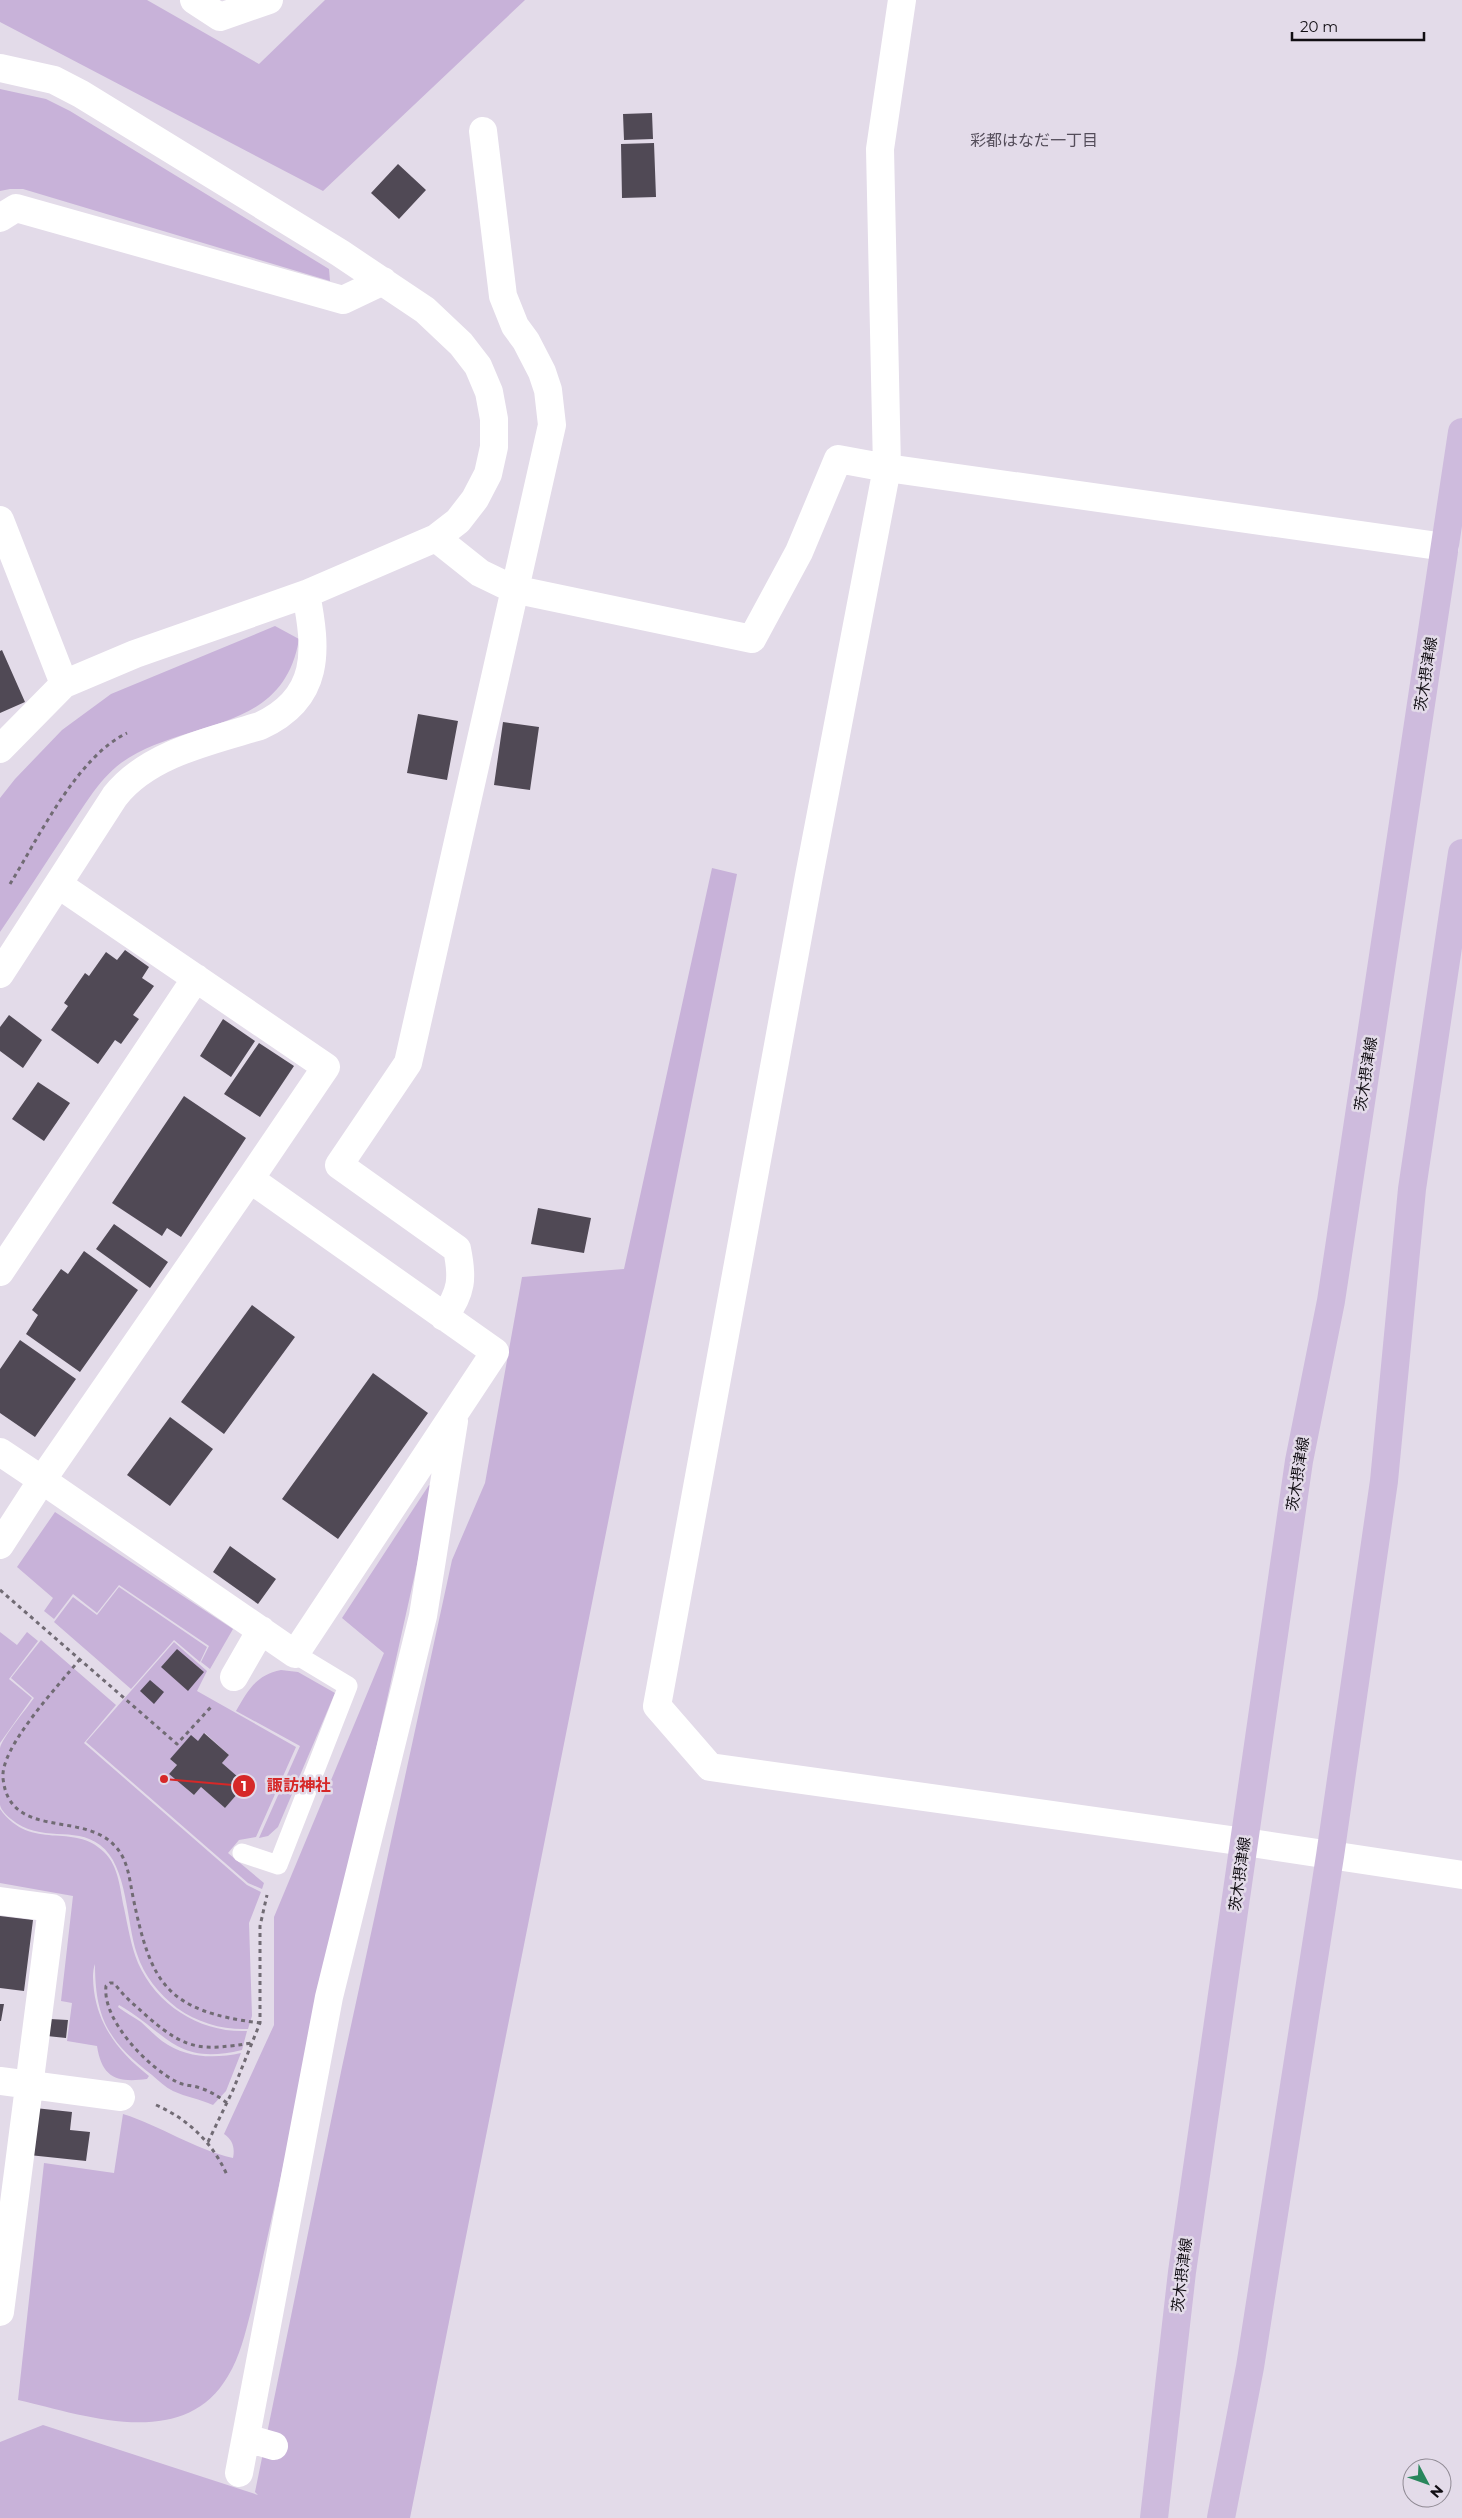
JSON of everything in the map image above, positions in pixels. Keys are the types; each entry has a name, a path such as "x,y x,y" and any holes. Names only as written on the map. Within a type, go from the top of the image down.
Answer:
{"main road":[{"name":"茨木摂津線","path":"1154,2518 1182,2272 1299,1460 1331,1301 1462,432"},
{"path":"1221,2518 1250,2367 1330,1856 1384,1481 1412,1189 1462,853"}],"street":[{"path":"194,0 220,17 269,0"},
{"path":"902,0 880,148 887,468 807,886 657,1706 710,1767 1245,1842 1462,1876"},
{"path":"0,68 54,80 80,94 384,281 425,310 461,344 478,366 489,392 494,419 494,447 488,474 475,499 458,521 436,538 306,594 135,654 64,684 0,749"},
{"path":"444,1317 455,1302 461,1285 461,1268 457,1249 339,1166 408,1063 513,588 552,425 542,372 526,340 515,326 503,296 483,131"},
{"path":"0,218 16,208 343,300 384,281"},
{"path":"436,538 473,568 513,588 752,639 799,552 838,459 887,468 1445,547"},
{"path":"0,520 64,684"},
{"path":"0,974 59,885 114,796 134,775 158,760 260,726 276,718 294,702 310,671 314,652 313,632 306,594"},
{"path":"0,1545 42,1480 326,1067 59,885"},
{"path":"0,1272 196,978"},
{"path":"0,1452 295,1654 495,1352 250,1180"},
{"path":"239,2473 329,1998 423,1616 456,1412"},
{"path":"234,1677 261,1630"},
{"path":"0,1901 52,1908 0,2312"},
{"path":"0,2081 121,2097"},
{"path":"246,2438 274,2446"}],"lane":[{"path":"242,1853 278,1865 348,1686 295,1654"}],"path":[{"path":"0,1590 177,1744 210,1707 215,1710"},
{"path":"80,1659 11,1747 3,1771 8,1796 16,1807 32,1818 87,1828 105,1837 116,1846 126,1863 142,1939 149,1960 160,1978 175,1994 199,2010 212,2015 260,2023"},
{"path":"208,2142 227,2103 260,2023 260,1926 262,1909 268,1892"},
{"path":"227,2103 212,2093 176,2082 137,2051 114,2019 105,1992 106,1986 114,1983 129,2003 166,2034 188,2044 211,2048 252,2043"},
{"path":"121,2097 146,2102 169,2111 190,2125 208,2142 227,2175"}],"shaded area":[{"path":"0,0 147,0 259,64 325,0 525,0 323,191 0,22"},
{"path":"0,89 46,99 70,111 329,269 330,281 23,189 0,191"},
{"path":"275,626 299,639 289,670 274,693 253,709 228,720 147,748 112,770 90,796 0,932 0,798 15,779 62,730 111,694"},
{"path":"712,868 737,874 410,2518 0,2518 0,2442 43,2425 258,2495 255,2492 342,2067 452,1560 485,1483 522,1277 624,1269"},
{"path":"429,1485 434,1488 251,2311 236,2361 228,2376 209,2399 186,2414 160,2421 131,2422 102,2419 18,2400 44,2163 114,2173 123,2114 205,2149 233,2158 233,2144 224,2134 274,2025 274,1917 384,1653 342,1618"},
{"path":"55,1512 233,1629 210,1669 201,1662 209,1646 119,1585 97,1613 73,1594 54,1619 44,1611 53,1598 17,1567"},
{"path":"119,1587 207,1647 200,1662 174,1640 131,1689 54,1622 73,1597 97,1615"},
{"path":"0,1632 17,1645 27,1632 38,1641 9,1679 32,1698 0,1743"},
{"path":"41,1640 116,1705 84,1743 247,1885 261,1892 249,1923 252,2016 248,2029 220,2027 202,2022 177,2008 158,1991 144,1970 137,1954 125,1895 116,1866 109,1854 100,1845 90,1839 79,1836 34,1831 11,1819 2,1809 0,1805 0,1748 10,1730 34,1698 11,1678"},
{"path":"174,1642 207,1671 197,1691 296,1747 256,1837 239,1840 228,1853 264,1883 262,1889 248,1883 86,1742","holes":["205,1733 229,1755 222,1763 246,1784 225,1808 201,1787 194,1795 169,1774 177,1765 170,1759 198,1741"]},
{"path":"281,1670 298,1672 335,1693 278,1827 268,1836 259,1838 300,1746 236,1711 254,1684 272,1672"},
{"path":"0,1809 12,1822 25,1830 39,1834 79,1838 92,1843 104,1852 116,1871 130,1936 138,1963 146,1978 157,1992 182,2014 197,2022 213,2027 247,2031 242,2050 219,2054 201,2054 174,2044 136,2016 119,2005 118,2007 141,2022 162,2041 180,2051 200,2056 241,2053 226,2091 213,2105 167,2088 137,2063 115,2040 107,2028 98,2000 95,1964 93,1974 94,1991 106,2028 129,2059 149,2076 147,2079 119,2079 107,2072 99,2057 97,2046 67,2041 72,2003 61,2001 73,1896 0,1883"}],"building":[{"path":"652,113 653,139 624,140 623,114"},
{"path":"654,143 656,197 622,198 621,144"},
{"path":"398,164 426,190 399,219 371,193"},
{"path":"2,650 25,702 0,713 0,651"},
{"path":"418,714 458,721 447,780 407,773"},
{"path":"503,722 539,727 530,790 494,785"},
{"path":"125,950 149,967 142,978 154,986 133,1015 139,1019 121,1044 115,1040 98,1064 51,1030 68,1006 64,1003 85,973 89,976 106,952 117,960"},
{"path":"9,1015 42,1040 23,1068 0,1051 0,1027"},
{"path":"223,1019 255,1041 231,1077 200,1056"},
{"path":"259,1043 294,1066 260,1117 224,1094"},
{"path":"38,1082 70,1103 44,1141 12,1119"},
{"path":"184,1096 246,1138 181,1237 167,1228 162,1236 112,1203"},
{"path":"538,1208 591,1218 584,1253 531,1244"},
{"path":"114,1224 168,1262 150,1288 96,1249"},
{"path":"84,1251 138,1290 80,1372 26,1334 38,1315 32,1310 61,1269 68,1274"},
{"path":"252,1305 295,1337 224,1434 181,1402"},
{"path":"20,1340 76,1379 35,1437 0,1413 0,1369"},
{"path":"373,1373 428,1413 338,1539 282,1499"},
{"path":"170,1417 213,1449 170,1506 127,1475"},
{"path":"230,1546 276,1579 258,1604 213,1572"},
{"path":"177,1649 204,1672 188,1691 161,1667"},
{"path":"150,1680 164,1692 154,1704 140,1691"},
{"path":"204,1733 229,1755 222,1763 246,1784 225,1808 201,1787 194,1795 169,1774 177,1765 170,1759 191,1735 198,1741"},
{"path":"0,1916 33,1920 24,1991 0,1988"},
{"path":"0,2004 4,2004 1,2021 0,2021"},
{"path":"50,2019 68,2020 66,2038 47,2036"},
{"path":"35,2108 72,2112 70,2130 90,2132 86,2161 29,2155"}],"place":[{"name":"諏訪神社","path":"164,1779"}],"district":[{"name":"彩都はなだ一丁目","path":"1034,140"}]}
